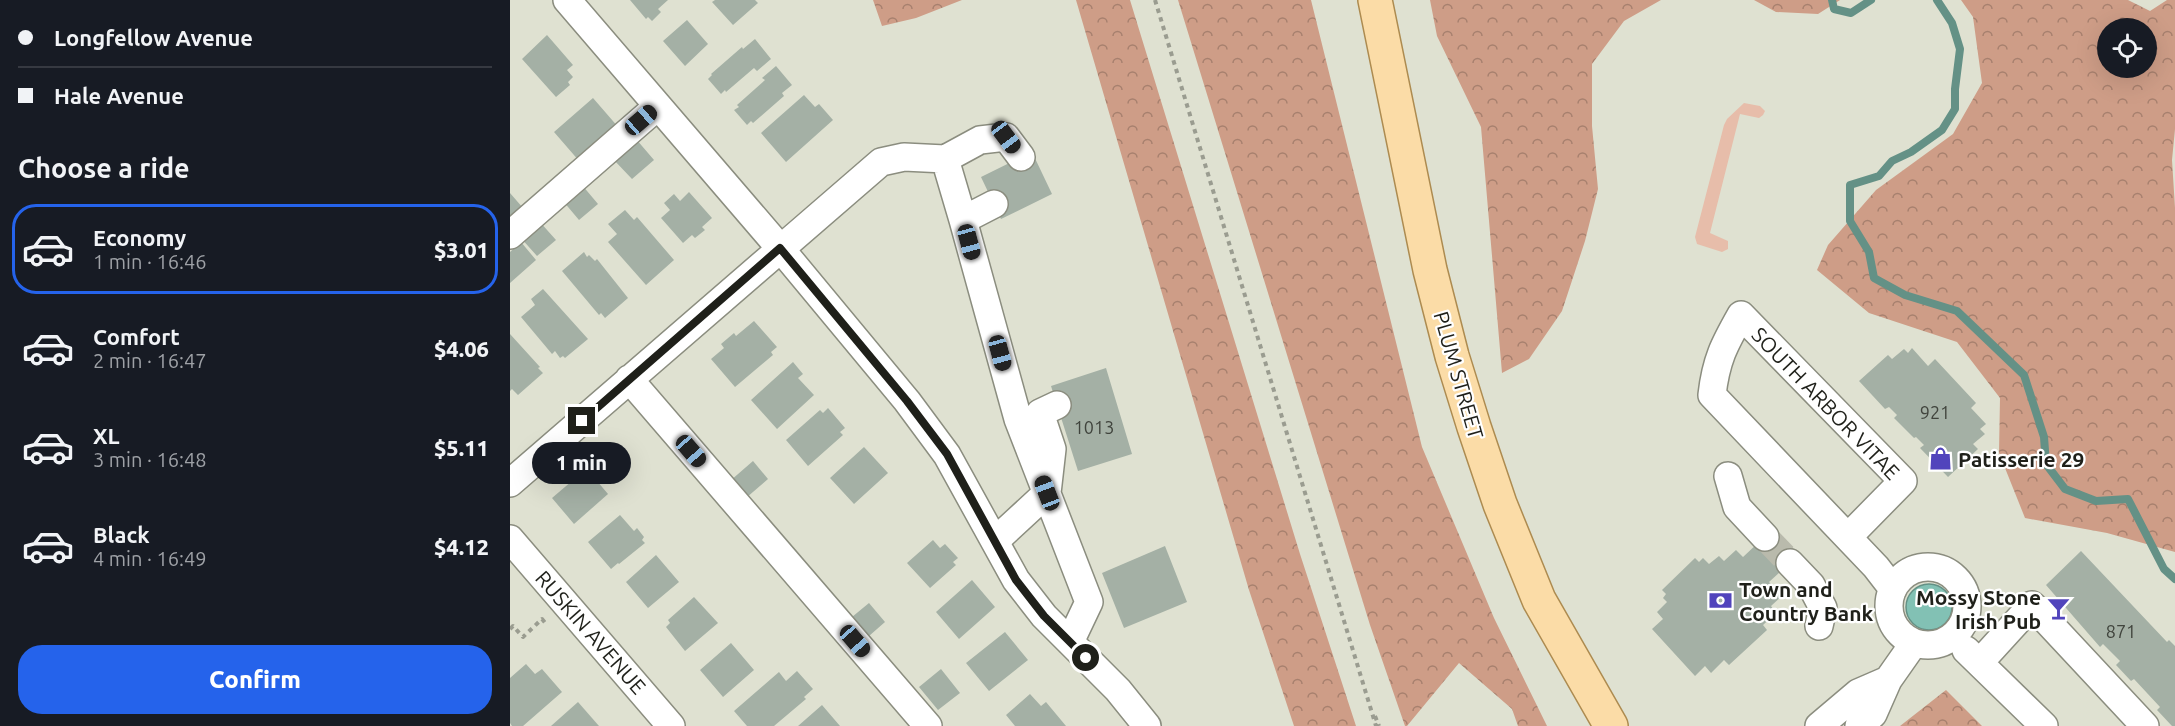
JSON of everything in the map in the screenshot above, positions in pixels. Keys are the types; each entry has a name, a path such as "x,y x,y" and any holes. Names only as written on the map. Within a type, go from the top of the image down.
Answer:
{"main road":[{"name":"PLUM STREET","path":"1375,0 1430,270 1452,356 1474,427 1500,504 1539,600 1611,726"}],"street":[{"path":"567,0 780,248 907,401 947,454 1016,580 1044,616 1118,690 1147,726"},
{"path":"510,235 658,106"},
{"path":"510,483 880,162 904,157 945,159 980,140 1006,137 1021,157"},
{"path":"945,159 1018,419 1047,493 1099,596 1070,642"},
{"path":"963,220 994,204"},
{"name":"SOUTH ARBOR VITAE","path":"1848,537 1903,481 1741,315 1724,344 1715,369 1713,395 1876,567 1893,589"},
{"path":"629,379 928,726"},
{"path":"995,541 1047,493 1052,449 1040,413 1057,405"},
{"path":"1728,476 1737,507 1765,537"},
{"name":"RUSKIN AVENUE","path":"510,539 671,726"},
{"path":"1790,563 1811,585 1823,608 1819,626"},
{"path":"1923,568 1942,570 1958,580 1965,591 1968,604 1966,617 1961,629 1951,638 1933,645 1914,643 1903,636 1895,626 1890,614 1893,589 1900,579 1911,571 1923,568"},
{"path":"1980,662 2032,605 2145,726"},
{"path":"1951,638 1980,662 2044,726"},
{"path":"1860,726 1873,714 1888,680 1914,643"},
{"path":"1819,726 1858,693 1888,680"}],"path":[{"path":"1155,0 1377,726"},
{"path":"510,628 513,626 523,637 542,620 547,626"}],"shaded area":[{"path":"1744,103 1760,106 1765,111 1759,118 1740,114 1710,233 1728,241 1728,249 1722,252 1697,244 1695,237 1724,125 1727,119"}],"green space":[{"path":"873,0 962,0 916,18 882,26"},
{"path":"1076,0 1130,0 1300,554 1356,726 1294,726 1249,590"},
{"path":"1178,0 1311,0 1422,447 1494,618 1547,726 1518,726 1512,709 1459,663 1405,726 1370,625"},
{"path":"1430,0 1661,0 1624,21 1592,64 1592,126 1598,189 1585,241 1562,311 1529,359 1502,373 1481,127 1437,36"},
{"path":"1754,0 1840,0 1818,14 1776,12"},
{"path":"1961,0 2128,0 2150,11 2167,0 2175,0 2175,129 2172,160 2175,208 2175,552 2107,533 2025,518 1999,453 2000,398 1957,342 1869,313 1817,270 1828,245 1876,190 1953,134 1982,83 1973,17"},
{"path":"1946,690 1982,726 1900,726"}],"water":[{"path":"1929,584 1938,585 1945,591 1951,598 1951,616 1945,623 1938,629 1929,630 1920,629 1913,623 1907,616 1906,607 1907,598 1913,591 1920,585"}],"building":[{"path":"630,0 668,0 658,9 661,12 652,21 648,17 646,19"},
{"path":"715,0 755,0 758,3 733,25 712,2"},
{"path":"687,20 708,44 685,66 663,41"},
{"path":"547,35 573,65 567,70 573,77 568,82 570,85 556,97 522,59"},
{"path":"755,39 771,59 757,71 754,68 721,94 708,79 711,74 742,47 743,49"},
{"path":"776,66 792,85 782,93 784,96 753,123 751,121 747,125 734,110 765,80 762,78"},
{"path":"804,95 815,107 819,104 833,120 786,162 761,133"},
{"path":"593,98 619,128 580,162 554,132"},
{"path":"636,139 654,160 632,179 613,159"},
{"path":"1032,152 1052,194 1001,219 981,177"},
{"path":"582,185 598,204 579,220 563,201"},
{"path":"689,192 712,218 702,227 705,230 695,238 692,235 683,243 661,218 670,210 664,203 674,194 680,201"},
{"path":"510,193 523,208 510,219"},
{"path":"625,210 634,220 637,217 674,260 646,285 608,242 617,234 608,224"},
{"path":"539,221 556,240 537,256 520,237"},
{"path":"521,242 536,260 510,283 510,252"},
{"path":"584,252 587,257 589,255 595,261 597,259 628,298 605,318 601,313 599,315 562,271"},
{"path":"543,289 588,339 565,358 563,356 560,358 555,351 552,354 521,317 535,305 531,299"},
{"path":"754,321 777,347 771,352 773,355 735,387 711,359 724,348 721,344 734,333 736,336"},
{"path":"510,334 543,373 518,395 512,389 510,391"},
{"path":"1912,348 1928,366 1935,359 1976,403 1971,408 1986,424 1980,429 1985,434 1973,444 1978,449 1948,477 1920,448 1924,445 1894,418 1897,415 1889,407 1885,409 1859,381 1888,355 1892,359 1904,349 1908,353"},
{"path":"793,362 803,374 798,378 814,395 777,429 751,400"},
{"path":"1106,368 1132,454 1078,471 1051,386"},
{"path":"828,408 845,428 840,432 843,435 808,466 786,440 820,410 823,413"},
{"path":"597,446 614,466 597,481 608,494 574,524 552,498 579,475 573,467"},
{"path":"864,447 888,473 854,504 830,478"},
{"path":"753,461 768,479 746,498 730,481"},
{"path":"620,515 634,531 637,528 644,537 642,540 645,543 611,569 588,542"},
{"name":"Town and Country Bank","path":"1774,528 1799,555 1769,582 1782,596 1771,606 1776,613 1763,625 1767,630 1729,665 1724,660 1711,673 1705,666 1695,676 1652,629 1663,619 1657,612 1667,602 1663,598 1666,594 1662,590 1695,558 1699,562 1703,558 1709,564 1719,556 1724,561 1736,550 1743,557"},
{"path":"933,540 940,548 945,544 958,558 953,562 956,565 930,588 907,563"},
{"path":"1165,546 1187,602 1124,628 1102,573"},
{"path":"2081,551 2167,642 2169,640 2175,646 2175,726 2172,726 2157,710 2160,707 2134,679 2131,681 2116,665 2120,661 2103,644 2100,647 2046,585"},
{"path":"656,555 679,582 648,608 626,582"},
{"path":"972,580 995,607 959,639 936,612"},
{"path":"694,597 718,623 685,651 666,627 670,623 668,620"},
{"path":"869,603 885,622 869,636 852,617"},
{"path":"1005,632 1028,660 989,691 966,663"},
{"path":"731,643 754,670 723,697 700,670"},
{"path":"526,664 535,674 542,669 562,692 523,726 512,726 510,723 510,678"},
{"path":"941,669 960,693 938,710 919,687"},
{"path":"797,671 813,689 804,697 806,699 774,726 747,726 734,711 779,672 786,681"},
{"path":"1030,694 1041,706 1046,702 1066,726 1015,726 1006,715"},
{"path":"578,702 599,726 551,726"},
{"path":"822,705 840,726 798,726"}],"waterway":[{"path":"1832,0 1834,9 1851,13 1871,0"},
{"path":"1937,0 1952,23 1960,49 1955,109 1942,130 1911,152 1892,161 1879,176 1850,185 1850,221 1869,252 1874,278 1905,295 1957,311 2024,375 2044,437 2046,464 2065,489 2096,501 2128,499 2164,569 2175,579"}],"tunnel":[{"path":"1765,537 1790,563"}],"place":[{"name":"Patisserie 29","path":"1940,459"},
{"name":"Town and Country Bank","path":"1721,601"},
{"name":"Mossy Stone Irish Pub","path":"2059,609"}],"route":[{"path":"582,421 780,248 878,365 947,454 1016,580 1044,616 1086,658"}]}
